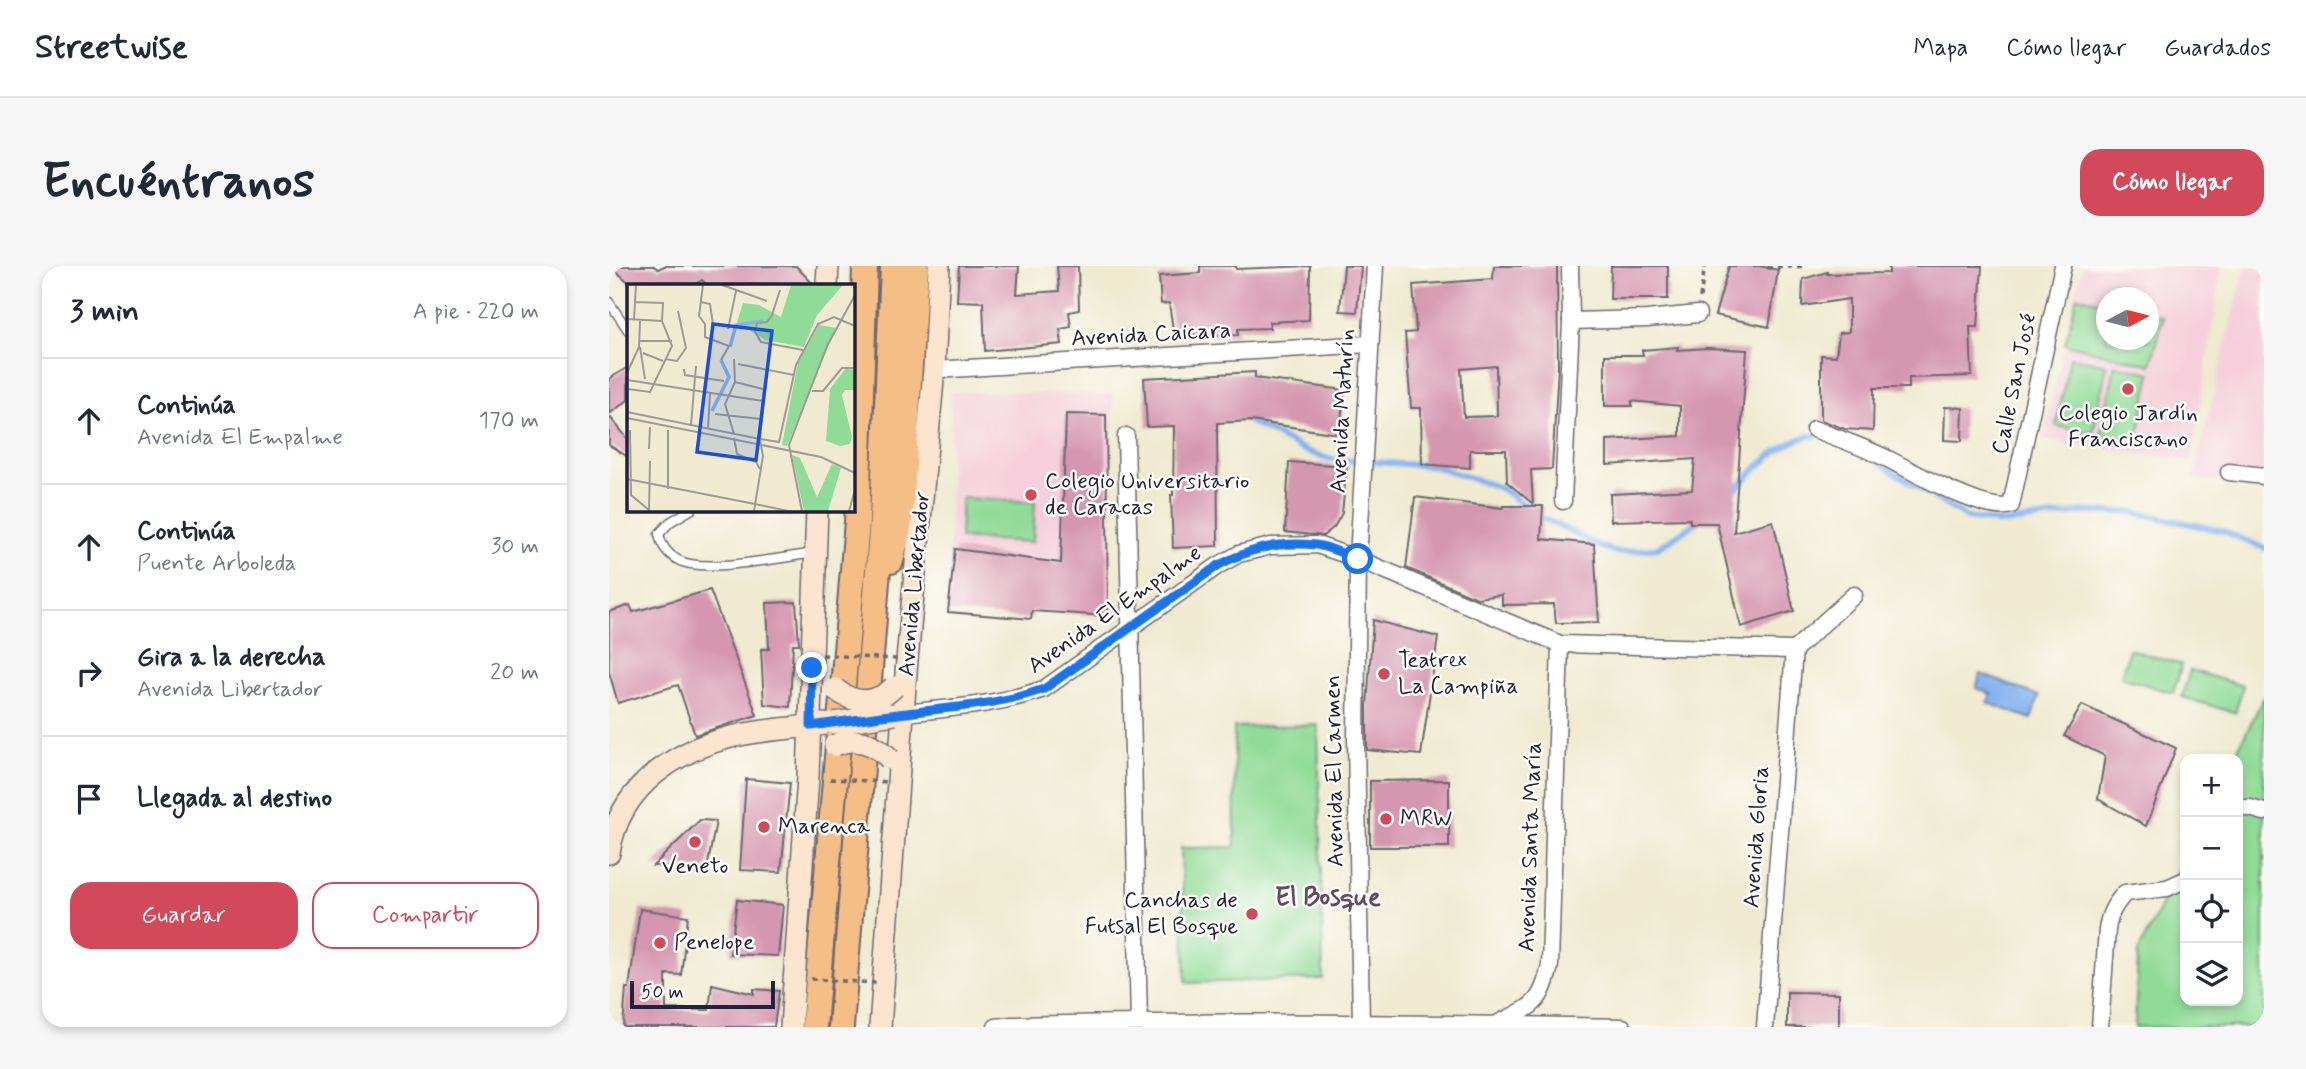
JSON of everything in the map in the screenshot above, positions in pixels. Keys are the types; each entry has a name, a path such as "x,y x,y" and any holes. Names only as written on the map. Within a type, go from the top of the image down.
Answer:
{"main road":[{"path":"827,284 828,266"},
{"path":"849,266 849,284"},
{"path":"814,1027 857,522 865,266"},
{"name":"Avenida Libertador","path":"841,1027 882,520 893,266"},
{"path":"876,594 891,561 898,528 916,266"},
{"name":"Avenida Libertador","path":"880,1027 893,770 900,713 899,674 934,370 939,266"},
{"path":"790,1027 817,661 817,511"},
{"path":"847,511 849,633"},
{"path":"817,661 835,689 858,701 875,701 899,674"},
{"path":"609,853 619,817 635,793 652,774 672,761 716,742 745,734 900,713"},
{"path":"809,762 835,745 862,741 871,744 893,770"}],"street":[{"name":"Avenida Maturín","path":"1358,559 1375,266"},
{"path":"1563,500 1571,321 1570,266"},
{"name":"Calle San José","path":"1814,429 1890,460 1935,484 2004,508 2013,502 2063,266"},
{"path":"1571,321 1647,319 1698,314"},
{"name":"Avenida Caicara","path":"934,370 1370,344"},
{"path":"1126,436 1139,1023"},
{"path":"2229,472 2264,476"},
{"name":"Avenida El Empalme","path":"900,713 975,706 1015,699 1044,689 1219,565 1239,554 1271,546 1317,545 1358,559 1560,644 1794,650"},
{"name":"Avenida El Carmen","path":"1358,559 1361,1024"},
{"path":"1794,650 1854,596"},
{"name":"Avenida Santa María","path":"1496,1024 1530,1007 1546,988 1550,965 1560,644"},
{"name":"Avenida Gloria","path":"1765,1027 1794,650"},
{"path":"2243,808 2264,812"},
{"path":"2100,1027 2107,930 2113,908 2125,893 2167,888 2180,882"},
{"path":"996,1027 1139,1023 1623,1027"}],"lane":[{"path":"609,302 627,329"},
{"path":"689,511 670,522 659,534 661,545 678,561 706,567 816,553"}],"path":[{"path":"1698,314 1705,266"},
{"path":"1769,266 1806,266"},
{"path":"817,661 899,674"},
{"path":"829,779 893,770"},
{"path":"811,979 876,983"}],"shaded area":[{"name":"Colegio Jardín Franciscano","path":"2082,266 2222,266 2191,461 2043,439"},
{"path":"2245,266 2264,266 2264,486 2193,479"},
{"name":"Colegio Universitario de Caracas","path":"951,392 1113,394 1111,597 949,596"}],"green space":[{"path":"2077,296 2096,301 2096,350 2155,350 2151,365 2065,344"},
{"path":"2159,316 2163,317 2159,333"},
{"path":"2070,357 2107,365 2093,433 2056,426"},
{"path":"2115,365 2151,373 2137,441 2101,434"},
{"path":"962,498 1035,502 1033,542 960,538"},
{"path":"2129,649 2182,665 2173,693 2121,677"},
{"path":"2190,670 2243,686 2235,713 2182,697"},
{"path":"2264,697 2264,1027 2135,1027 2138,952 2180,867 2180,1006 2243,1006 2243,754 2236,754"},
{"name":"Canchas de Futsal El Bosque","path":"1318,725 1323,979 1186,983 1181,848 1235,847 1234,727"}],"water":[{"path":"1981,674 2039,696 2031,719 1988,703 1991,694 1976,688"}],"building":[{"path":"610,266 654,266 658,269 664,266 796,266 813,284 706,284 702,280 696,284 631,284"},
{"path":"959,266 1019,266 1017,294 1059,291 1057,266 1078,266 1079,310 1069,312 1071,327 1060,329 1062,344 985,351 983,302 957,301"},
{"path":"1200,266 1236,266 1236,269 1310,266 1309,320 1269,322 1270,328 1238,329 1238,335 1174,336 1169,303 1161,304 1159,276 1200,273"},
{"path":"1344,266 1361,266 1357,312 1340,311"},
{"path":"1494,266 1557,266 1558,366 1552,469 1531,470 1533,504 1507,482 1506,450 1470,450 1470,468 1422,464 1421,408 1411,408 1405,333 1416,332 1413,285 1493,279","holes":["1496,366 1497,416 1464,417 1461,369"]},
{"path":"1611,266 1668,266 1668,299 1610,299"},
{"path":"1729,266 1760,266 1778,270 1769,327 1715,315"},
{"path":"1889,266 1982,266 1978,327 1970,327 1972,376 1909,378 1909,388 1874,388 1873,431 1845,429 1821,420 1821,355 1836,356 1839,333 1849,332 1849,299 1802,306 1803,279 1827,272 1889,273"},
{"path":"1678,347 1677,350 1747,350 1734,532 1773,521 1794,611 1741,627 1717,523 1690,523 1690,519 1611,521 1610,494 1692,490 1695,459 1607,465 1607,440 1680,436 1680,406 1632,401 1632,406 1605,406 1605,355 1643,355 1642,350"},
{"path":"627,368 627,401 609,414 609,379"},
{"path":"1255,372 1255,378 1345,390 1339,434 1251,421 1217,423 1218,546 1173,548 1171,495 1174,426 1147,427 1144,378"},
{"path":"1945,407 1963,408 1962,441 1944,440"},
{"path":"1066,414 1106,415 1108,616 1032,611 1031,619 948,612 955,549 1061,563"},
{"path":"609,416 627,438 627,456 609,445"},
{"path":"1289,462 1347,466 1342,513 1334,527 1323,536 1285,532"},
{"path":"1415,497 1503,508 1543,506 1541,539 1594,544 1599,622 1556,623 1554,604 1502,605 1502,595 1477,598 1406,568"},
{"path":"710,590 757,715 695,735 678,685 618,703 609,672 609,612 630,605 633,612"},
{"path":"796,602 799,644 793,644 790,707 764,704 761,649 769,649 767,603"},
{"path":"1373,620 1438,637 1421,755 1367,750"},
{"path":"2082,705 2176,748 2146,826 2098,799 2105,756 2064,736"},
{"name":"Marenca","path":"746,779 790,783 781,872 740,870"},
{"path":"1449,780 1449,847 1370,847 1370,781"},
{"name":"Veneto","path":"700,820 716,821 707,869 653,866"},
{"path":"737,900 783,905 778,956 730,954"},
{"path":"640,909 688,916 681,975 666,974 666,1009 709,1010 712,984 754,994 754,989 779,991 774,1027 623,1027 626,988 629,988"},
{"path":"1787,992 1839,993 1839,1027 1787,1027"}],"waterway":[{"path":"1243,418 1306,451 1329,459 1433,466 1492,485 1504,490 1539,516 1601,547 1618,552 1658,548 1703,518"},
{"path":"1732,493 1780,449 1791,442 1816,435"},
{"path":"1873,459 1967,518 2005,523 2084,512 2133,512 2223,531 2264,548"}],"place":[{"name":"Colegio Jardín Franciscano","path":"2128,389"},
{"name":"Colegio Universitario de Caracas","path":"1031,495"},
{"name":"Teatrex La Campiña","path":"1384,674"},
{"name":"MRW","path":"1386,819"},
{"name":"Marenca","path":"764,827"},
{"name":"Veneto","path":"695,842"},
{"name":"Canchas de Futsal El Bosque","path":"1252,914"},
{"name":"Penelope","path":"660,943"}],"district":[{"name":"El Bosque","path":"1328,898"}],"route":[{"path":"812,668 811,726 1015,699 1044,689 1219,565 1239,554 1271,546 1317,545 1358,559"}]}
